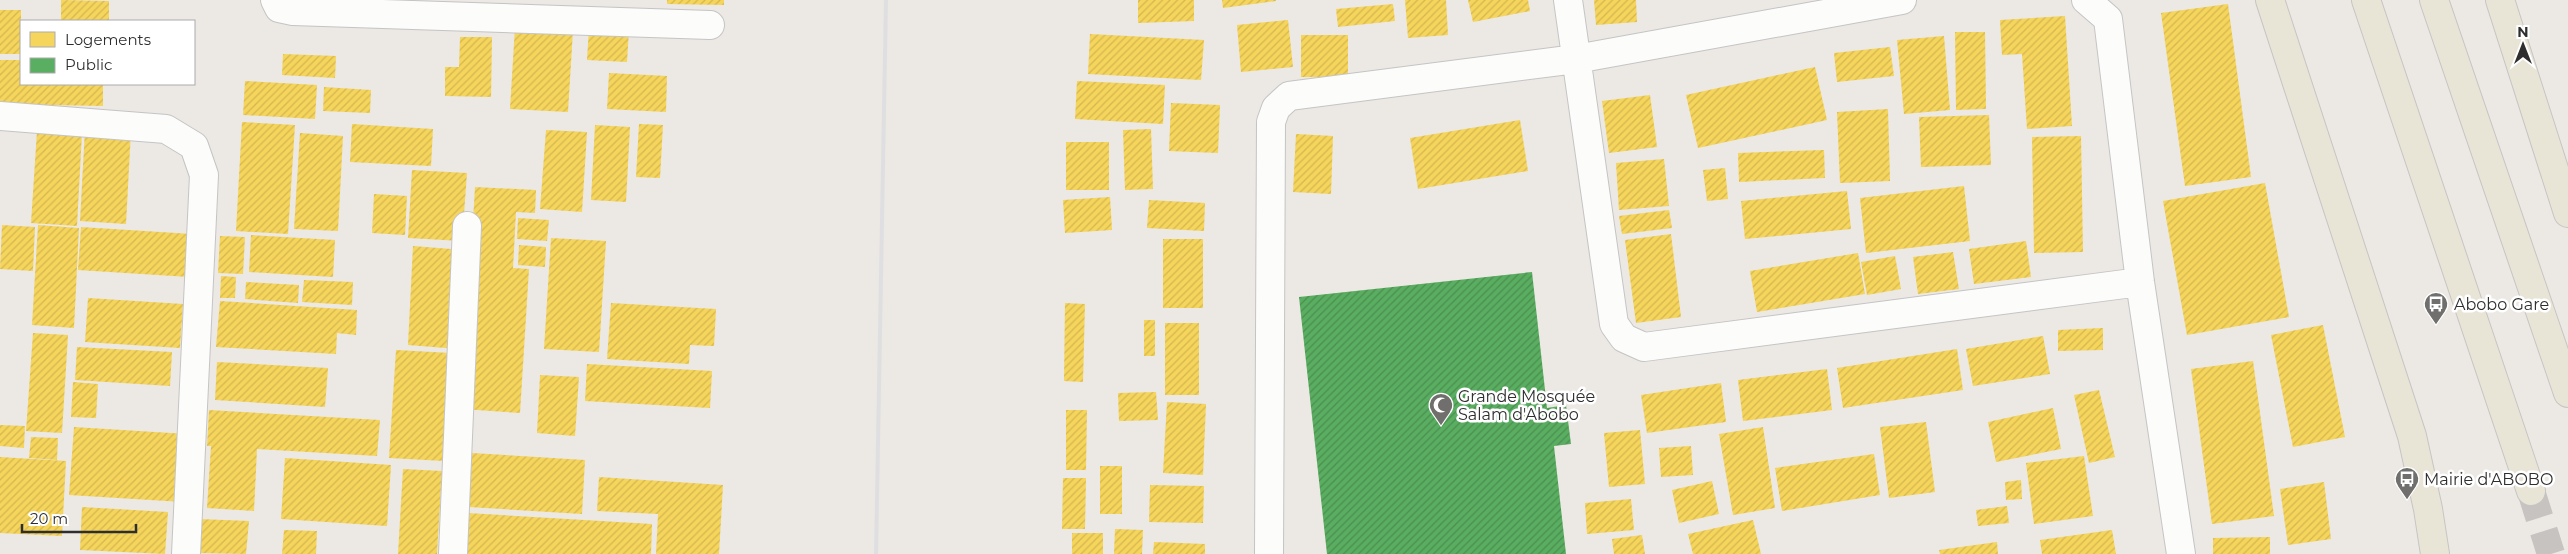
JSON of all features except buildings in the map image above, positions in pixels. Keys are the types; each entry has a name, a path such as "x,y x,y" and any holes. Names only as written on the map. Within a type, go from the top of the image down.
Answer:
{"main road":[{"path":"2270,0 2412,436 2435,554"},
{"path":"2366,0 2531,491"},
{"path":"2434,0 2568,392"},
{"path":"2500,0 2568,213"}],"street":[{"path":"275,0 279,8 294,11 710,25"},
{"path":"1568,0 1614,324 1624,338 1644,347 2140,282"},
{"path":"1269,554 1271,122 1276,108 1289,96 1576,59 1902,0"},
{"path":"2086,0 2108,19 2140,282 2181,554"},
{"path":"0,116 166,129 194,146 204,175 186,554"},
{"path":"453,554 467,226"}],"tunnel":[{"path":"2531,491 2551,554"}],"railway":[{"path":"876,554 886,0"}],"place":[{"name":"Abobo Gare","path":"2436,325"},
{"name":"Grande Mosquée Salam d'Abobo","path":"1441,426"},
{"name":"Mairie d'ABOBO","path":"2407,500"}]}
